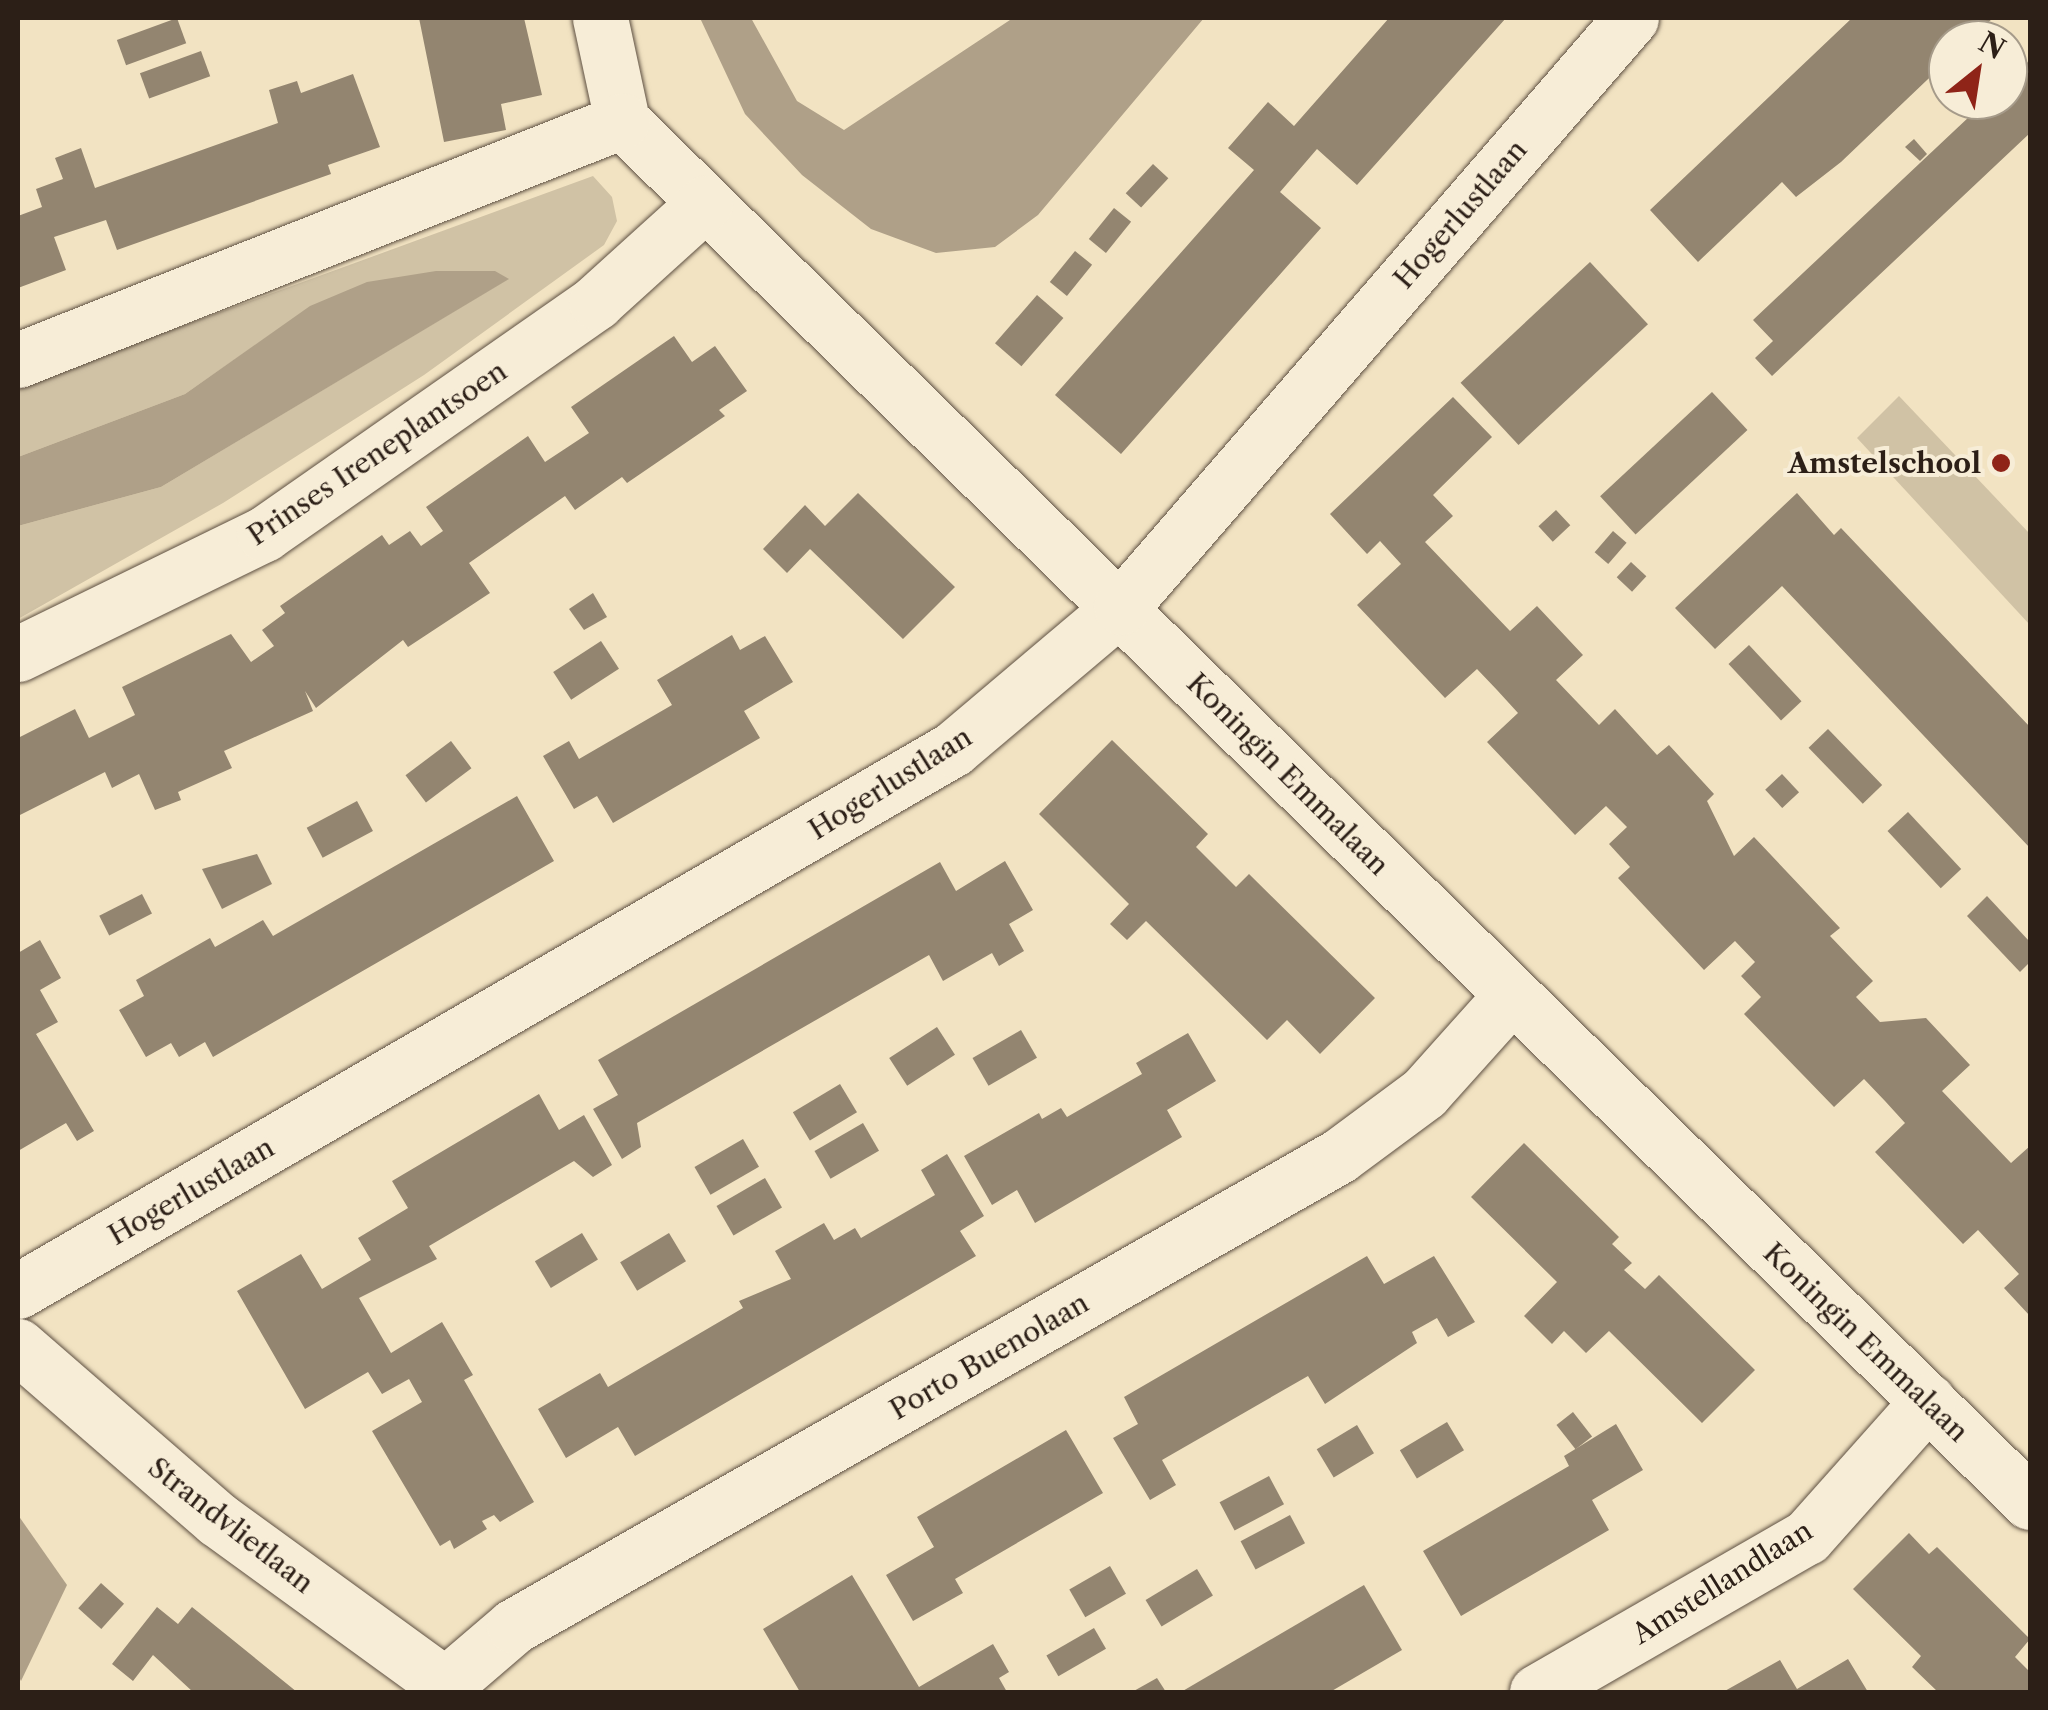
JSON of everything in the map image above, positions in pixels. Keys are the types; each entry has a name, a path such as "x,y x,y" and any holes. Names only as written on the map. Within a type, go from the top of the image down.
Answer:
{"street":[{"path":"18,360 622,121 600,18"},
{"name":"Hogerlustlaan","path":"18,1291 954,749 1121,607 1631,18"},
{"name":"Koningin Emmalaan","path":"622,121 2030,1502"},
{"name":"Prinses Ireneplantsoen","path":"18,654 264,534 596,302 705,202"},
{"name":"Porto Buenolaan","path":"449,1690 514,1626 1339,1156 1424,1094 1511,996"},
{"name":"Strandvlietlaan","path":"18,1346 217,1520 449,1690"},
{"name":"Amstellandlaan","path":"1536,1692 1807,1536 1928,1401"}],"shaded area":[{"path":"700,18 751,18 797,101 844,130 1013,18 1204,18 1038,215 995,247 936,253 871,229 802,175 745,114"},
{"path":"593,176 612,197 617,221 604,245 424,375 223,503 18,619 18,526 161,487 508,279 310,307 185,394 18,457 18,386"},
{"path":"436,271 495,271 509,279 161,487 18,526 18,457 185,394 310,306 367,282"},
{"path":"1899,396 2030,534 2030,625 1857,438"},
{"path":"18,1515 67,1585 21,1681 18,1675"}],"building":[{"path":"177,18 186,43 126,65 117,40"},
{"path":"419,18 524,18 542,95 501,104 506,130 444,142"},
{"path":"1389,18 1506,18 1357,185 1317,149 1280,192 1321,228 1121,454 1055,395 1254,170 1228,148 1268,102 1294,126"},
{"path":"1852,18 1993,18 1928,20 1928,79 1841,162 1796,197 1782,182 1698,262 1650,210"},
{"path":"201,51 210,76 149,99 140,73"},
{"path":"2028,62 2030,133 1772,376 1755,358 1773,341 1753,320 1966,120 2028,120"},
{"path":"353,74 380,147 328,165 331,174 117,250 106,220 54,237 66,270 18,288 18,216 42,207 36,189 63,179 55,158 81,148 95,188 278,123 269,90 297,81 301,93"},
{"path":"1914,139 1927,154 1920,161 1905,147"},
{"path":"1153,164 1168,178 1141,208 1126,193"},
{"path":"1114,208 1131,222 1106,253 1089,239"},
{"path":"1075,251 1092,265 1067,296 1050,282"},
{"path":"1590,262 1648,324 1519,445 1461,383"},
{"path":"1037,295 1063,318 1021,366 995,343"},
{"path":"674,336 692,362 715,346 747,391 719,410 725,416 627,483 622,477 575,510 565,496 469,563 490,593 408,647 403,640 316,708 305,691 313,711 224,751 232,768 178,792 181,800 155,810 139,774 112,788 105,772 18,816 18,738 75,709 89,738 135,715 122,687 231,634 251,662 274,646 262,630 285,613 280,606 382,535 389,545 410,531 421,546 443,531 426,507 528,436 545,462 589,433 571,407"},
{"path":"1712,392 1747,430 1636,534 1600,496"},
{"path":"1453,397 1492,437 1433,495 1453,516 1425,542 1510,631 1537,606 1583,655 1556,680 1599,725 1615,709 1657,755 1669,745 1714,794 1707,801 1734,856 1754,837 1840,928 1830,936 1873,981 1856,997 1880,1022 1926,1018 1970,1065 1942,1091 2011,1163 2030,1146 2030,1316 2004,1288 2019,1274 1978,1230 1963,1244 1875,1152 1905,1123 1885,1101 1864,1079 1834,1107 1744,1014 1761,997 1741,976 1755,962 1735,941 1704,970 1618,878 1630,867 1609,844 1627,827 1606,806 1575,835 1487,742 1518,713 1497,690 1477,669 1445,698 1357,605 1401,564 1380,541 1367,554 1330,514"},
{"path":"858,493 955,587 903,639 810,549 787,573 763,549 805,505 825,526"},
{"path":"1797,493 1834,535 1841,528 2030,727 2030,848 1782,586 1715,649 1675,608"},
{"path":"1556,510 1570,525 1553,542 1538,526"},
{"path":"1613,531 1627,543 1608,564 1595,552"},
{"path":"1631,562 1646,576 1632,592 1617,577"},
{"path":"593,593 607,617 584,630 569,609"},
{"path":"732,635 740,650 765,636 793,682 744,711 760,738 613,823 597,796 574,809 543,756 569,741 579,759 672,705 657,680"},
{"path":"601,641 619,669 571,700 553,672"},
{"path":"1749,645 1802,701 1781,720 1729,664"},
{"path":"1828,729 1882,785 1863,804 1809,748"},
{"path":"1112,740 1208,834 1196,847 1236,887 1249,874 1375,998 1320,1054 1287,1020 1267,1040 1146,921 1127,940 1110,924 1129,904 1039,814"},
{"path":"451,741 471,768 426,802 405,775"},
{"path":"1782,774 1799,792 1782,808 1765,790"},
{"path":"517,796 554,861 213,1057 205,1042 179,1057 171,1043 146,1057 119,1010 144,996 136,980 210,938 215,947 263,920 273,936"},
{"path":"357,801 373,831 323,858 307,828"},
{"path":"1908,812 1961,869 1941,888 1888,831"},
{"path":"257,854 272,884 222,909 202,869"},
{"path":"1005,861 1033,910 1009,924 1024,951 999,966 992,953 943,981 929,955 637,1123 641,1147 622,1159 593,1109 618,1095 598,1060 940,862 956,891"},
{"path":"142,894 152,914 109,935 99,916"},
{"path":"1987,896 2030,942 2030,962 2020,972 1967,916"},
{"path":"40,940 61,978 40,990 58,1022 36,1034 94,1131 77,1141 66,1123 18,1151 18,953"},
{"path":"937,1027 955,1055 907,1086 889,1058"},
{"path":"1021,1030 1037,1058 989,1086 973,1058"},
{"path":"1188,1033 1216,1081 1167,1110 1182,1137 1035,1223 1017,1190 992,1205 964,1156 1039,1113 1042,1119 1061,1108 1067,1117 1142,1074 1136,1063"},
{"path":"840,1084 857,1112 810,1141 793,1112"},
{"path":"539,1094 559,1130 584,1115 612,1165 593,1177 574,1161 429,1246 437,1259 359,1298 391,1353 442,1322 473,1375 464,1380 534,1502 500,1522 494,1515 482,1521 487,1529 454,1549 450,1540 440,1546 372,1431 422,1402 409,1379 382,1394 368,1372 305,1409 237,1291 301,1254 322,1289 371,1260 358,1238 408,1208 392,1181"},
{"path":"863,1123 879,1151 831,1179 815,1151"},
{"path":"743,1139 759,1167 711,1195 695,1167"},
{"path":"1524,1143 1619,1237 1612,1244 1632,1263 1624,1270 1645,1289 1659,1275 1755,1370 1702,1423 1609,1331 1586,1353 1564,1331 1552,1344 1524,1316 1557,1282 1471,1197"},
{"path":"947,1154 984,1216 960,1231 976,1256 635,1456 618,1427 566,1458 538,1409 600,1373 608,1387 743,1308 739,1301 791,1279 775,1251 824,1223 834,1240 855,1228 861,1238 935,1195 921,1170"},
{"path":"765,1178 782,1207 734,1235 717,1206"},
{"path":"582,1233 598,1260 551,1288 535,1261"},
{"path":"669,1233 686,1261 637,1291 620,1262"},
{"path":"1367,1256 1384,1284 1434,1256 1475,1322 1448,1337 1437,1318 1412,1332 1417,1343 1325,1404 1308,1376 1162,1460 1176,1485 1150,1500 1113,1438 1138,1424 1124,1397"},
{"path":"1573,1412 1592,1436 1576,1449 1556,1425"},
{"path":"1447,1422 1464,1450 1417,1479 1400,1450"},
{"path":"1616,1424 1643,1470 1592,1500 1609,1530 1461,1616 1423,1551 1569,1466 1564,1456"},
{"path":"1357,1425 1374,1453 1334,1477 1317,1449"},
{"path":"1066,1430 1103,1493 955,1579 963,1593 913,1621 886,1575 934,1547 917,1517"},
{"path":"1269,1476 1284,1504 1235,1531 1220,1502"},
{"path":"1290,1515 1305,1543 1256,1570 1241,1541"},
{"path":"1909,1533 1929,1554 1937,1547 2030,1639 2015,1657 2030,1672 2030,1692 1938,1692 1912,1667 1921,1656 1853,1589"},
{"path":"1110,1566 1126,1594 1085,1617 1069,1590"},
{"path":"1197,1569 1213,1596 1162,1626 1146,1600"},
{"path":"852,1575 919,1687 993,1644 1009,1672 999,1678 1007,1692 800,1692 763,1629"},
{"path":"101,1583 124,1604 101,1629 78,1608"},
{"path":"1364,1585 1402,1650 1330,1692 1181,1692"},
{"path":"157,1607 178,1624 192,1607 297,1692 193,1692 153,1655 133,1681 112,1664"},
{"path":"1094,1628 1106,1649 1058,1676 1046,1656"},
{"path":"1848,1659 1868,1692 1723,1692 1780,1660 1797,1689"},
{"path":"1157,1678 1166,1692 1132,1692"}],"place":[{"name":"Amstelschool","path":"2001,463"}]}
